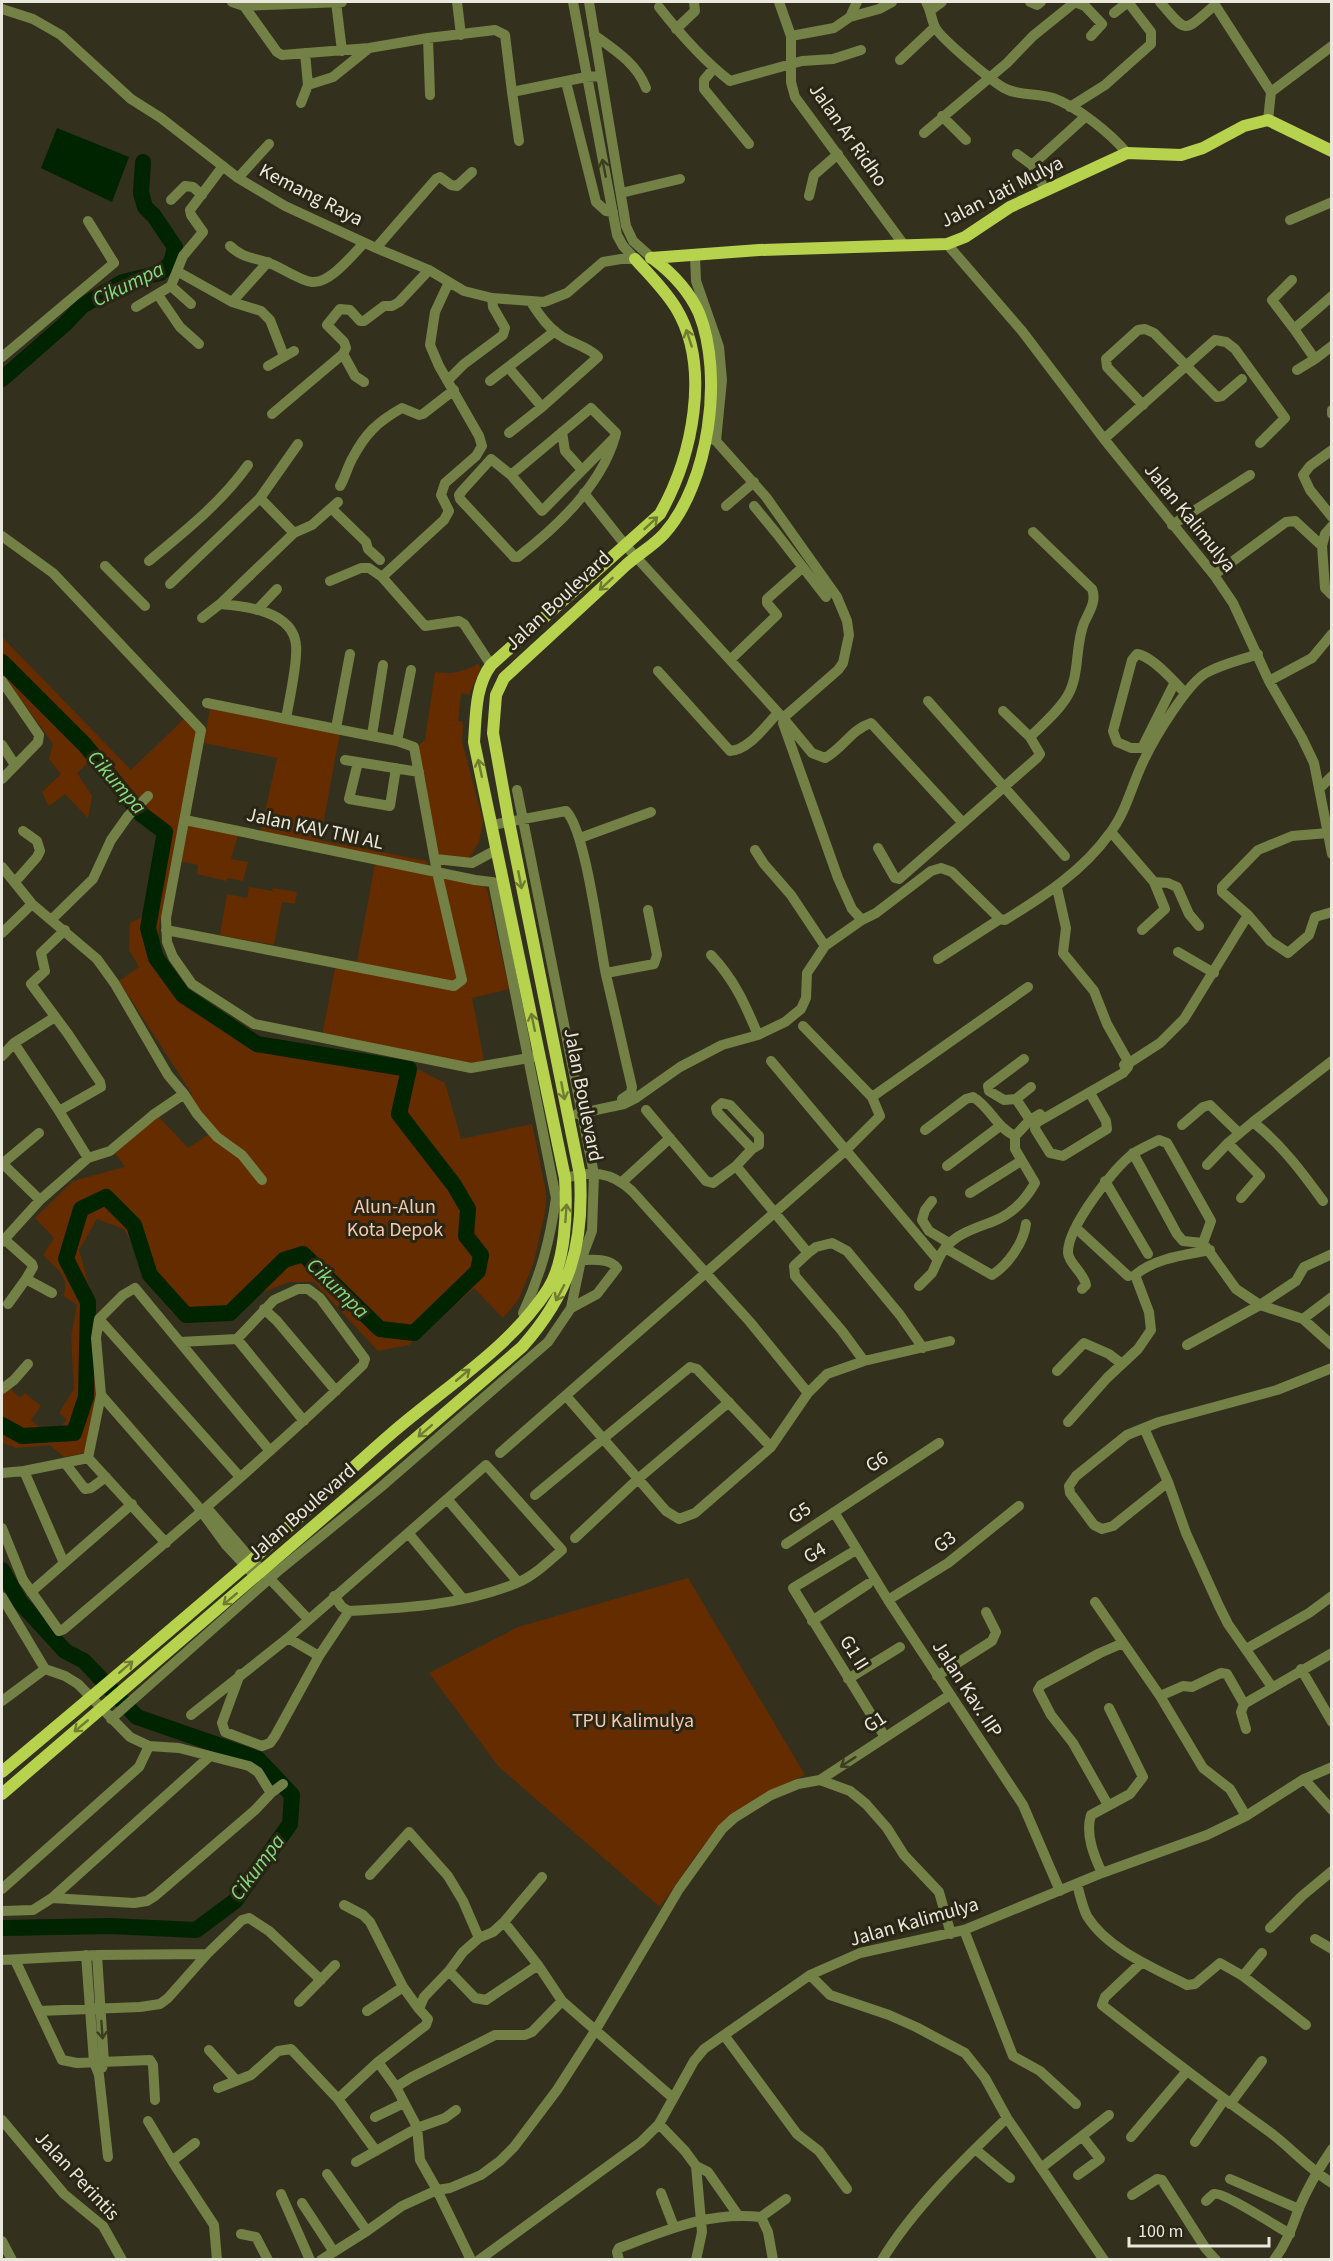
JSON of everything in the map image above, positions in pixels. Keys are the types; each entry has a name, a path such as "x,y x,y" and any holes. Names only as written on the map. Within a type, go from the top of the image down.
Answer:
{"main road":[{"path":"1268,120 1332,151"},
{"name":"Jalan Jati Mulya","path":"635,259 770,250 947,244 965,237 1010,207 1127,153 1181,155 1203,148 1244,126 1268,120"},
{"path":"671,273 679,257"},
{"name":"Jalan Boulevard","path":"2,1794 263,1576 513,1355 538,1329 561,1292 571,1269 580,1222 579,1174 493,733 496,695 504,678 636,556 663,534 686,501 712,439 708,342 698,311 671,273 652,258"},
{"name":"Jalan Boulevard","path":"2,1772 248,1562 392,1432 507,1338 529,1315 550,1286 564,1234 567,1208 565,1178 534,1057 498,883 492,825 474,742 478,698 484,674 491,665 660,514 673,490 692,424 694,356 688,333 677,309 658,283 635,259"}],"street":[{"path":"232,2 244,6 342,2"},
{"path":"336,2 342,51"},
{"path":"457,2 461,35"},
{"path":"573,2 613,212 620,240 635,259"},
{"path":"589,2 628,233 633,241 652,258"},
{"path":"676,29 695,11 694,2"},
{"name":"Jalan Ar Ridho","path":"779,2 791,36 791,82 795,97 904,245"},
{"path":"850,17 857,2"},
{"path":"791,36 834,28 850,17 879,9 892,2"},
{"path":"942,2 928,6 935,27 947,42 958,49 988,77 1006,90 1053,98 1070,107 1114,138 1127,153"},
{"path":"1030,2 1037,4 1041,2"},
{"path":"924,133 1007,63 1033,36 1075,2 1085,6 1102,24 1091,36"},
{"path":"1070,107 1105,85 1151,44 1151,32 1128,2 1114,13"},
{"path":"1160,2 1184,27 1190,26 1216,3 1271,92 1268,120"},
{"path":"244,6 280,54 369,48 495,30 505,35 519,141"},
{"path":"659,7 676,29 730,81 802,61 833,59 861,50"},
{"name":"Kemang Raya","path":"2,9 33,19 61,35 131,99 161,118 238,178 285,206 429,270 470,293 492,298 544,302 560,297 603,262 635,259"},
{"path":"900,60 935,27"},
{"path":"594,35 631,64 641,75 646,88"},
{"path":"428,38 430,95"},
{"path":"1271,92 1332,46"},
{"path":"308,85 333,77 369,48"},
{"path":"301,103 308,85 305,53"},
{"path":"714,68 705,80 704,89 749,144"},
{"path":"512,92 601,76"},
{"path":"567,82 596,202 606,211 613,212"},
{"path":"942,116 966,140"},
{"path":"1032,165 1085,117"},
{"path":"238,178 269,144"},
{"path":"809,196 814,175 838,154"},
{"path":"1017,154 1032,165 1045,190"},
{"path":"136,307 171,286 183,256 203,233 189,213 223,166"},
{"path":"376,248 437,178 440,177 451,185 457,186 472,172"},
{"path":"621,193 680,178"},
{"path":"171,200 185,186 189,186 202,195"},
{"path":"1290,220 1332,202"},
{"path":"2,357 114,263 88,221"},
{"path":"230,246 242,256 268,262 311,282 321,281 340,267 364,243"},
{"name":"Jalan Kalimulya","path":"947,244 1022,331 1104,439 1214,575 1233,603 1269,681 1314,763 1332,854"},
{"path":"658,671 730,751 734,751 747,744 838,669 843,663 849,635 847,621 837,597 754,482 712,439 722,380 719,347 696,281 695,256"},
{"path":"232,302 268,262"},
{"path":"272,414 343,354 346,348 344,342 327,325 340,309 350,310 360,321 364,321 384,306 392,306 399,302 429,270"},
{"path":"182,274 232,302 261,310 270,320 289,354 268,366"},
{"path":"1292,280 1272,300 1315,359"},
{"path":"681,286 696,281"},
{"path":"382,577 444,520 449,511 441,495 445,483 481,449 482,442 432,350 429,339 435,312 449,282"},
{"path":"171,286 191,304"},
{"path":"158,295 180,327 199,344"},
{"path":"1294,329 1332,296"},
{"path":"340,486 352,460 375,424 402,408 418,415 423,414 451,385 464,364 503,335 504,328 493,307 492,298"},
{"path":"509,433 542,407 598,356 555,330 544,321 531,302"},
{"path":"1143,405 1107,367 1106,359 1138,330 1145,329 1154,333 1217,397 1222,396 1242,379"},
{"path":"490,381 555,330"},
{"path":"1104,439 1215,340 1226,342 1236,349 1285,418 1260,442"},
{"path":"1297,370 1332,346"},
{"path":"343,354 355,376 364,382"},
{"path":"508,367 542,407"},
{"path":"511,475 592,408 615,432 602,471 555,525 522,554 514,557 460,499 459,495 491,459 511,475 555,525"},
{"path":"562,432 566,451 582,470"},
{"path":"542,511 615,437"},
{"path":"170,584 260,498 298,444"},
{"path":"1332,450 1310,465 1303,475 1310,490 1332,517"},
{"path":"149,561 181,535 235,484 248,465"},
{"path":"1172,525 1250,475"},
{"path":"726,506 754,482"},
{"path":"584,493 626,546 812,753 825,758 859,729 871,723 963,823"},
{"path":"260,498 294,533"},
{"path":"202,618 220,604 294,533 312,525 335,505 366,542 368,549 380,560"},
{"path":"754,507 826,597"},
{"path":"1214,575 1286,522 1295,521 1328,536 1325,588 1332,595"},
{"path":"1030,737 1064,702 1070,692 1083,627 1095,596 1092,589 1032,532"},
{"path":"2,536 53,573 201,730 166,918 166,930 172,957 192,984 254,1024 471,1068 534,1057 556,1198 549,1239 538,1280 523,1313"},
{"path":"105,566 145,606"},
{"path":"330,581 361,567 369,568 382,577 425,626 459,621 464,624 491,665"},
{"path":"730,660 777,615 766,603 767,599 802,568"},
{"path":"257,610 277,589"},
{"path":"220,604 257,610 279,618 291,632 296,643 286,719"},
{"path":"1269,681 1312,658 1332,634"},
{"path":"336,729 350,654"},
{"path":"1176,682 1142,748 1131,748 1117,742 1113,731 1134,657 1137,654 1144,655 1176,682 1185,693"},
{"path":"938,959 1057,888 1096,852 1126,807 1145,759 1185,693 1205,674 1258,654"},
{"path":"372,735 383,665"},
{"path":"397,741 411,669"},
{"path":"2,681 39,735 38,741 2,779"},
{"path":"928,701 1065,856"},
{"path":"166,930 454,986 462,980 437,872 414,747 372,735 207,703"},
{"path":"878,848 895,878 899,879 1037,759 1040,754 1030,737 1003,711"},
{"path":"781,716 838,878 852,909 862,920"},
{"path":"2,745 15,765"},
{"path":"345,760 419,772"},
{"path":"358,762 349,799 390,806 396,768"},
{"path":"1320,788 1332,776"},
{"path":"111,1719 263,1576 381,1487 548,1342 571,1308 581,1260 591,1231 594,1174 517,790"},
{"path":"51,920 93,879 111,840 128,816 145,800"},
{"path":"492,825 566,811 580,838 606,973 632,1087 631,1093 621,1100 581,1109 567,1116"},
{"path":"580,838 651,812"},
{"name":"Jalan KAV TNI AL","path":"185,820 282,842 498,883"},
{"path":"15,882 40,851 37,841 23,831"},
{"path":"1111,832 1154,882 1165,909 1142,930"},
{"path":"1328,833 1292,836 1258,850 1222,887 1222,892 1248,915 1270,941 1288,953 1309,935 1315,917 1332,912"},
{"path":"436,860 472,863 496,850"},
{"path":"755,850 791,895 825,946"},
{"path":"2,867 32,904 97,959 115,984 168,1075 197,1114 217,1137 242,1155 262,1180"},
{"path":"581,1109 624,1104 680,1067 722,1045 758,1035 785,1022 801,1009 806,998 807,973 825,946 876,913 931,871 941,868 952,872 1000,920"},
{"path":"1154,882 1168,883 1177,888 1188,915 1200,926"},
{"path":"1057,888 1066,928 1063,953 1094,991 1107,1024 1129,1062 1123,1073 1036,1123 1035,1129 1050,1153 1063,1156 1107,1129 1106,1121 1090,1093"},
{"path":"2,933 32,904"},
{"path":"606,973 654,964 657,956 648,910"},
{"path":"919,1286 932,1273 947,1246 974,1226 996,1220 1025,1199 1035,1183 1015,1149 1015,1136 1030,1120 1161,1043 1184,1019 1248,915"},
{"path":"59,1110 101,1087 100,1082 31,984 45,971 41,953 65,930"},
{"path":"1178,952 1214,973"},
{"path":"711,955 741,994 758,1035"},
{"path":"872,1097 1028,987"},
{"path":"2,1056 15,1043 55,1017"},
{"path":"500,1453 567,1397 705,1272 845,1151 881,1116 872,1097 803,1026"},
{"path":"15,1043 88,1158"},
{"path":"1024,1059 988,1086 989,1091 1004,1100 1016,1099 1031,1087"},
{"path":"771,1061 938,1260"},
{"path":"1207,1165 1239,1133 1332,1061"},
{"path":"8,1304 33,1267 3,1241 40,1200 88,1158 110,1151 153,1115 184,1094"},
{"path":"925,1130 973,1096 981,1101 1000,1126 1015,1136"},
{"path":"1016,1099 1030,1120"},
{"path":"1182,1125 1203,1107 1210,1105 1239,1133"},
{"path":"646,1110 710,1182 718,1180 753,1149"},
{"path":"1253,1122 1288,1155 1323,1201"},
{"path":"947,1166 1000,1126"},
{"path":"39,1133 2,1163 40,1200"},
{"path":"622,1182 670,1138"},
{"path":"1082,1289 1086,1285 1085,1280 1068,1251 1076,1228 1105,1181 1134,1154 1159,1140 1167,1143 1211,1221 1207,1246 1236,1289 1260,1305 1303,1319 1332,1345"},
{"path":"1228,1143 1260,1176 1241,1198"},
{"path":"1134,1154 1177,1234 1183,1241 1207,1246"},
{"path":"970,1193 1021,1161"},
{"path":"736,1166 808,1253"},
{"path":"565,1178 579,1174 604,1174 622,1182 750,1322 808,1393"},
{"path":"1105,1181 1148,1254"},
{"path":"933,1201 925,1210 922,1220 929,1231 947,1246 992,1275 1002,1269 1025,1234 1026,1224"},
{"path":"1076,1228 1128,1276"},
{"path":"864,1361 842,1331 795,1276 794,1266 816,1247 832,1243 847,1251 900,1315 923,1348"},
{"path":"1068,1422 1138,1349 1151,1330 1149,1312 1135,1275 1146,1266 1207,1246"},
{"path":"1187,1345 1260,1305 1296,1281 1304,1267 1332,1254"},
{"path":"571,1308 597,1294 617,1268 613,1263 606,1261 581,1260"},
{"path":"26,1279 52,1293"},
{"path":"88,1458 101,1395 96,1338 99,1319 123,1295 135,1288 270,1450"},
{"path":"2,1528 31,1592 59,1631 64,1629 204,1511 336,1391 363,1365 365,1359 320,1298 308,1289 298,1289 274,1300 237,1339 180,1342"},
{"path":"1303,1319 1332,1297"},
{"path":"264,1309 279,1323 336,1391"},
{"path":"99,1319 240,1477"},
{"path":"237,1339 304,1421"},
{"path":"567,1397 666,1510 679,1519 695,1513 771,1447 808,1393 826,1374 864,1361 950,1341"},
{"path":"1057,1371 1084,1343 1110,1354 1122,1364"},
{"path":"2,1389 14,1380 28,1364"},
{"path":"535,1496 690,1367 697,1369 771,1447"},
{"path":"1168,1482 1113,1526 1102,1529 1094,1525 1070,1493 1069,1486 1076,1476 1127,1435 1144,1428 1277,1390 1332,1368"},
{"path":"101,1395 204,1511 226,1545 248,1562 308,1619"},
{"path":"575,1538 639,1478 729,1402"},
{"path":"1144,1428 1168,1482 1186,1533 1219,1606 1272,1687"},
{"name":"G6","path":"834,1512 939,1443"},
{"path":"2,1473 24,1471 88,1458"},
{"path":"88,1458 166,1543"},
{"path":"65,1463 84,1490 106,1478"},
{"path":"191,1715 288,1638 334,1596 409,1534 486,1465 562,1550 544,1566 518,1582 464,1599 422,1607 349,1611 342,1607 334,1596"},
{"path":"24,1471 64,1563"},
{"path":"448,1500 518,1582"},
{"path":"31,1592 132,1504"},
{"name":"G3","path":"888,1600 948,1563 1019,1506"},
{"name":"G5","path":"786,1544 834,1512"},
{"name":"Jalan Kav. IIP","path":"834,1512 937,1676 1023,1805 1060,1891"},
{"path":"409,1534 464,1599"},
{"name":"G4","path":"793,1588 856,1550"},
{"path":"812,1621 867,1584"},
{"name":"G1 II","path":"793,1588 885,1737"},
{"path":"2,1596 45,1669 65,1676 78,1684 130,1737 149,1746 179,1748 249,1766 277,1789 197,1861 147,1901 134,1904 52,1898"},
{"path":"1246,1649 1309,1613 1332,1596"},
{"path":"1095,1602 1160,1696 1203,1768 1230,1790 1246,1816"},
{"path":"240,1674 222,1723 225,1732 262,1746 270,1743 275,1736 319,1656 349,1611"},
{"path":"937,1676 992,1641 996,1632 986,1612"},
{"path":"288,1638 319,1656"},
{"path":"1108,1805 1073,1743 1051,1715 1038,1690 1041,1685 1100,1653 1124,1643"},
{"path":"848,1679 900,1647"},
{"path":"1246,1729 1241,1712 1244,1704 1332,1653"},
{"path":"2,1701 45,1669"},
{"path":"1301,1670 1332,1722"},
{"path":"1160,1696 1183,1686 1192,1687 1221,1673 1227,1674 1230,1678 1244,1704"},
{"name":"G1","path":"820,1780 950,1695"},
{"path":"1102,1873 1091,1845 1091,1815 1130,1794 1143,1777 1109,1708"},
{"path":"2,1889 139,1767 149,1746"},
{"path":"2,1911 33,1910 52,1898 209,1757"},
{"name":"Jalan Kalimulya","path":"479,2259 641,2142 659,2124 694,2061 704,2049 810,1975 860,1953 964,1930 1102,1873 1207,1835 1246,1816 1304,1779 1332,1767"},
{"path":"1304,1779 1332,1810"},
{"path":"321,2259 402,2206 437,2190 450,2188 481,2175 514,2147 557,2090 595,2031 679,1889 722,1829 734,1818 771,1795 798,1784 820,1780 850,1791 866,1803 904,1855 939,1893 951,1934"},
{"path":"370,1875 409,1832 448,1875 463,1901 479,1938"},
{"path":"1270,1928 1302,1896 1332,1872"},
{"path":"419,2009 424,1997 449,1971 463,1952 479,1938 493,1932 504,1922 542,1877"},
{"path":"1077,1884 1087,1915 1101,1934 1142,1962 1187,1985 1195,1984 1220,1963 1243,1976 1306,2025"},
{"path":"338,2099 378,2062 426,2025 428,2019 403,1987 370,1922 363,1915 344,1905"},
{"path":"39,2011 160,2004 168,1998 207,1953 242,1920 249,1918 269,1931 321,1980"},
{"path":"504,1922 538,1965 562,2001 673,2098"},
{"path":"964,1930 1013,2056 1040,2071 1076,2104"},
{"path":"1315,1939 1332,1949"},
{"path":"2,1960 91,1955 207,1953"},
{"path":"1243,1976 1262,1953"},
{"path":"91,1955 88,2008 99,2062"},
{"path":"91,1955 100,2008 99,2075 108,2157"},
{"path":"15,1960 62,2060 77,2063 151,2061 155,2100"},
{"path":"1142,1962 1105,1997 1102,2005 1186,2072 1274,2135 1316,2173 1332,2183"},
{"path":"299,2002 335,1965"},
{"path":"449,1971 475,1998 486,2000 538,1965"},
{"path":"810,1975 830,1995 898,2019 965,2053 985,2078 1007,2118 1104,2259"},
{"path":"367,2011 403,1987"},
{"path":"396,2087 495,2035 525,2035 532,2032 562,2001"},
{"path":"724,2035 797,2134 819,2151 847,2189"},
{"path":"218,2088 251,2075 278,2051 291,2049 338,2099 376,2151"},
{"path":"209,2050 236,2080"},
{"path":"1195,2142 1262,2061"},
{"path":"378,2062 396,2087 417,2128 420,2160 471,2259"},
{"path":"1131,2136 1186,2072"},
{"path":"375,2117 405,2103"},
{"path":"356,2162 417,2128 445,2118 456,2110"},
{"path":"1041,2168 1109,2115"},
{"path":"882,2259 897,2235 975,2149 1007,2118"},
{"name":"Jalan Perintis","path":"2,2120 64,2194 103,2226 122,2259"},
{"path":"148,2121 214,2225 217,2259"},
{"path":"659,2124 696,2166 708,2172 738,2214"},
{"path":"1078,2175 1100,2159 1082,2136"},
{"path":"172,2162 195,2143"},
{"path":"975,2149 1010,2178"},
{"path":"1274,2259 1290,2234 1316,2173 1332,2149"},
{"path":"696,2166 702,2232 696,2259"},
{"path":"327,2174 367,2231"},
{"path":"1132,2195 1157,2178 1162,2180 1206,2248 1216,2259"},
{"path":"1230,2179 1299,2209"},
{"path":"661,2193 674,2227"},
{"path":"281,2194 310,2259"},
{"path":"1206,2200 1211,2195 1217,2194 1239,2204 1290,2234"},
{"path":"619,2259 617,2252 619,2248 674,2227 701,2219 738,2214 761,2217 786,2199"},
{"path":"302,2203 334,2252"},
{"path":"761,2217 768,2232 773,2259"},
{"path":"241,2234 256,2237 268,2259"},
{"path":"2,2241 12,2259"}],"green space":[{"name":"Alun-Alun Kota Depok","path":"2,637 131,770 185,718 194,727 197,740 159,926 157,957 184,994 258,1043 318,1056 333,1054 411,1066 445,1083 461,1139 532,1124 546,1192 546,1207 534,1262 519,1299 503,1318 474,1288 409,1345 378,1351 314,1282 289,1282 188,1322 170,1311 124,1229 97,1219 79,1250 91,1293 97,1395 85,1453 64,1457 50,1445 17,1448 2,1443 2,1392 9,1387 20,1398 25,1393 41,1406 31,1420 51,1437 67,1420 59,1413 74,1389 71,1337 77,1305 63,1296 65,1283 63,1278 57,1268 43,1255 54,1238 35,1218 73,1181 125,1167 115,1153 158,1116 188,1148 208,1135 185,1100 192,1094 119,981 139,967 129,950 130,923 146,915 158,834 140,823 92,759 77,773 92,796 88,818 65,794 49,806 42,792 61,774 49,759 53,744 2,673"},
{"path":"478,664 481,668 469,695 461,693 458,721 463,722 462,741 483,821 479,842 469,859 439,856 418,746 425,740 435,672 457,672"},
{"path":"210,707 340,733 320,840 427,861 428,864 426,866 260,833 277,758 204,743"},
{"path":"189,824 238,835 231,859 248,862 243,881 227,878 226,881 197,874 198,865 181,861"},
{"path":"375,864 480,883 487,889 509,989 472,998 484,1060 472,1064 322,1036 337,958 357,962"},
{"path":"249,887 297,892 295,904 282,902 274,945 220,935 227,894 247,898"},
{"name":"TPU Kalimulya","path":"688,1578 805,1775 773,1789 730,1817 697,1854 660,1907 499,1767 429,1673 518,1627"}],"shaded area":[{"path":"57,128 129,157 112,202 41,168"}],"waterway":[{"name":"Cikumpa","path":"2,379 65,324 82,306 123,282 160,273 171,263 175,247 145,207 141,193 143,162"},
{"name":"Cikumpa","path":"2,662 85,745 141,814 165,832 148,928 156,958 183,995 257,1044 409,1069 399,1114 454,1185 468,1209 466,1236 481,1255 478,1271 414,1333 380,1329 303,1254 284,1260 230,1313 186,1315 150,1275 134,1225 106,1197 81,1209 66,1259 88,1302 86,1397 74,1433 22,1436 2,1425"},
{"name":"Cikumpa","path":"2,1570 20,1602 65,1651 84,1661 137,1717 258,1759 292,1795 290,1824 235,1901 196,1930 110,1926 2,1928"}]}
